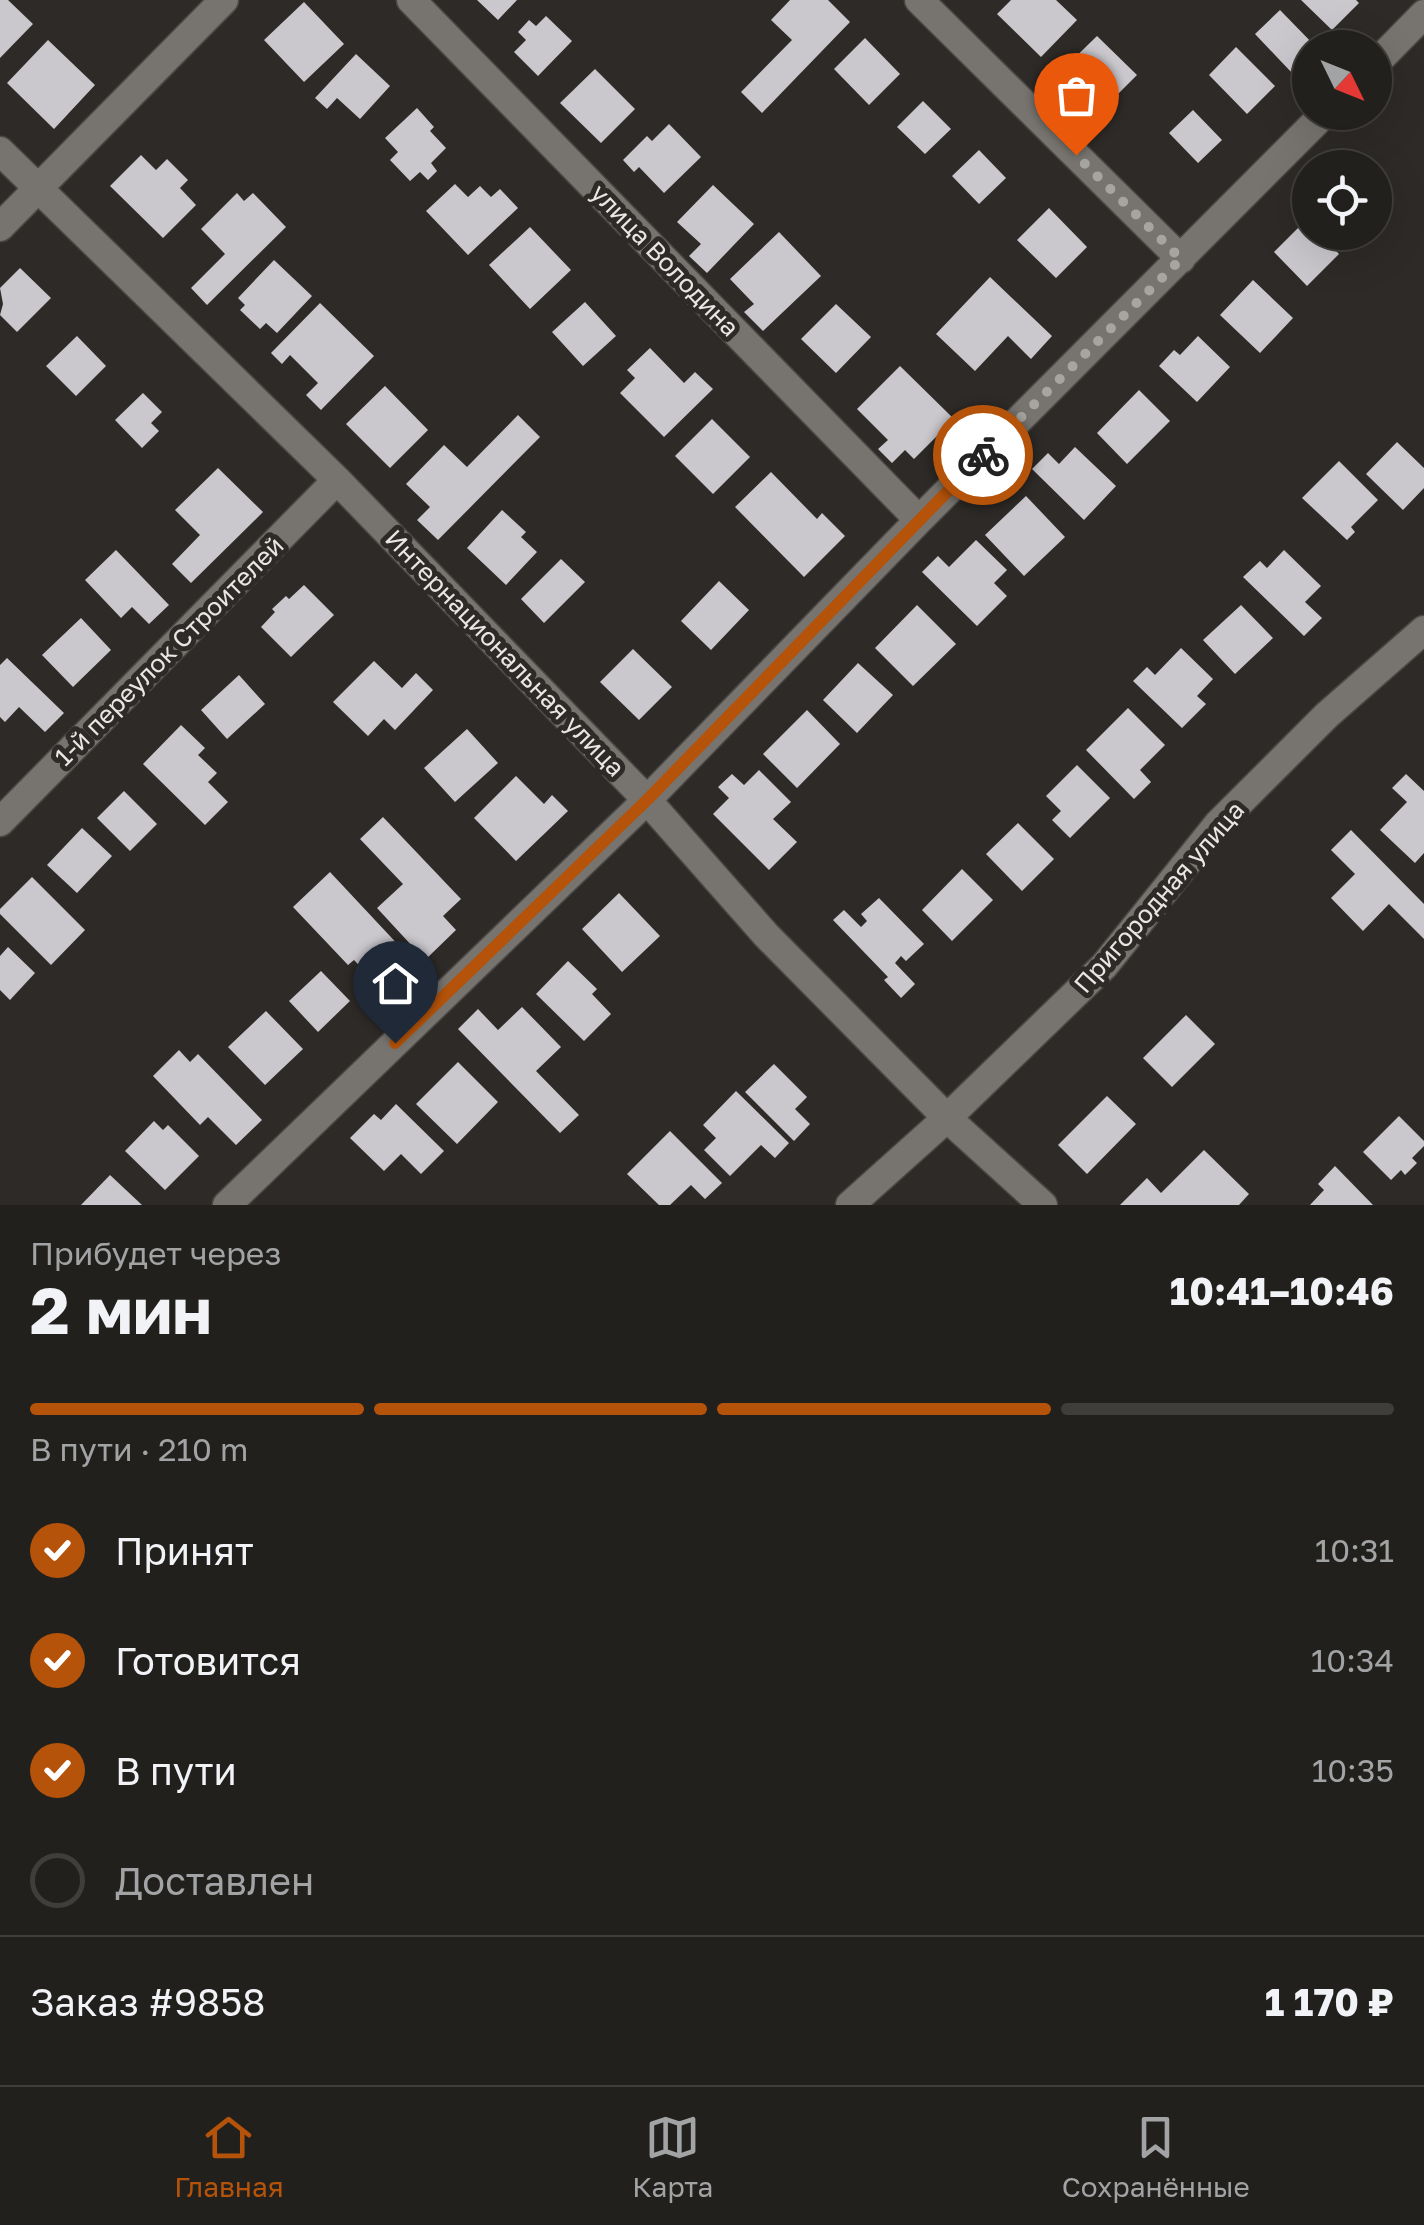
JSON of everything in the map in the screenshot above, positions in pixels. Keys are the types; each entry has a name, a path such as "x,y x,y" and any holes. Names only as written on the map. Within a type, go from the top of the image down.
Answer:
{"street":[{"path":"0,228 224,0"},
{"name":"улица Володина","path":"410,0 918,520"},
{"path":"919,0 1181,259"},
{"path":"1392,47 1424,14"},
{"path":"227,1205 647,800 918,520 1308,130"},
{"name":"Интернациональная улица","path":"0,151 337,480 647,800 766,935 946,1118 1044,1205"},
{"name":"1-й переулок Строителей","path":"0,822 337,480"},
{"name":"Пригородная улица","path":"850,1205 1104,966 1218,824 1327,715 1424,630"}],"building":[{"path":"0,0 8,0 33,24 0,58"},
{"path":"477,0 517,0 498,20"},
{"path":"790,0 828,0 850,22 762,113 741,92 792,40 771,20"},
{"path":"1011,0 1056,0 1077,20 1041,57 997,14"},
{"path":"1301,0 1356,0 1359,3 1332,30"},
{"path":"304,2 344,44 304,82 264,40"},
{"path":"1280,10 1299,30 1292,30 1292,73 1255,34"},
{"path":"546,16 572,41 538,76 514,52 526,40 518,32 529,20 536,26"},
{"path":"1097,36 1137,75 1098,114 1058,74"},
{"path":"865,38 900,74 869,105 834,69"},
{"path":"48,40 95,85 54,129 7,83"},
{"path":"1236,47 1275,86 1247,114 1209,75"},
{"path":"356,54 390,86 360,119 337,98 327,109 315,98"},
{"path":"595,69 635,109 601,143 560,103"},
{"path":"923,101 951,129 925,154 897,127"},
{"path":"417,108 446,148 431,163 437,171 428,180 420,172 410,181 390,160 398,152 385,138"},
{"path":"1193,110 1222,140 1198,163 1169,133"},
{"path":"669,124 701,157 664,193 639,167 634,172 623,160 647,136 652,141"},
{"path":"979,150 1006,178 979,204 952,176"},
{"path":"141,155 156,170 167,159 188,180 180,188 196,205 163,238 110,186"},
{"path":"455,184 468,197 480,186 491,197 500,189 518,208 468,255 426,211"},
{"path":"713,185 754,224 707,273 689,256 701,244 677,222"},
{"path":"237,193 244,201 253,193 286,227 207,305 191,288 225,254 201,229"},
{"path":"1049,208 1087,247 1056,278 1017,240"},
{"path":"530,227 571,270 530,309 489,265"},
{"path":"779,232 821,276 763,331 744,312 754,304 730,279"},
{"path":"1292,234 1292,250 1335,250 1339,254 1307,286 1274,252"},
{"path":"274,260 312,296 277,333 266,323 260,329 240,310 245,305 238,298"},
{"path":"20,268 51,298 17,332 0,315 0,288"},
{"path":"990,277 1052,336 1031,359 1008,336 975,371 936,334"},
{"path":"1253,280 1293,318 1260,353 1220,315"},
{"path":"585,302 616,336 583,366 552,332"},
{"path":"320,303 374,356 321,410 306,395 318,383 290,355 282,364 271,353"},
{"path":"836,304 871,337 836,373 801,339"},
{"path":"77,336 106,366 76,396 46,366"},
{"path":"1198,336 1230,367 1197,402 1159,366 1174,350 1180,355"},
{"path":"650,348 684,383 695,372 713,389 664,437 620,393 635,378 627,370"},
{"path":"900,366 954,419 914,459 905,450 892,463 878,449 888,440 857,409"},
{"path":"385,386 428,430 390,468 346,424"},
{"path":"1139,390 1170,421 1127,464 1097,433"},
{"path":"143,393 162,412 151,423 159,431 142,448 115,420"},
{"path":"518,415 540,437 438,540 417,520 430,507 406,484 444,445 467,467"},
{"path":"712,419 750,457 713,494 675,456"},
{"path":"1397,442 1424,468 1424,488 1403,510 1366,474"},
{"path":"1075,447 1116,486 1084,520 1032,469 1048,453 1059,464"},
{"path":"1339,461 1378,500 1351,527 1355,532 1347,540 1302,498"},
{"path":"218,468 263,512 191,583 172,564 200,535 175,510"},
{"path":"771,472 817,519 822,513 845,536 804,577 735,507"},
{"path":"1026,496 1065,537 1024,576 985,535"},
{"path":"502,510 526,532 521,537 537,552 506,585 467,548"},
{"path":"976,540 1007,570 994,583 1007,596 977,626 922,572 938,556 949,567"},
{"path":"116,550 169,605 149,624 132,607 121,618 85,580"},
{"path":"1284,550 1321,586 1305,602 1322,618 1304,636 1243,577 1260,561 1267,568"},
{"path":"561,559 585,582 544,623 521,599"},
{"path":"719,581 749,610 711,650 681,621"},
{"path":"304,585 334,615 291,657 261,627 275,612 272,609"},
{"path":"917,605 956,644 913,686 875,648"},
{"path":"1241,605 1273,638 1235,674 1203,640"},
{"path":"81,618 111,650 73,687 42,655"},
{"path":"1181,648 1213,679 1197,696 1206,704 1182,728 1133,681 1147,667 1155,675"},
{"path":"633,649 672,687 639,720 600,682"},
{"path":"7,658 64,713 45,732 19,707 5,722 0,717 0,665"},
{"path":"374,661 402,688 416,673 433,690 395,730 384,719 368,736 333,702"},
{"path":"858,663 893,695 857,733 823,700"},
{"path":"239,675 265,704 227,739 201,710"},
{"path":"1128,708 1165,745 1140,770 1151,782 1134,799 1086,750"},
{"path":"807,710 840,744 797,788 763,754"},
{"path":"181,725 205,748 198,755 217,773 208,782 228,802 205,825 143,764"},
{"path":"467,729 498,763 455,802 424,768"},
{"path":"1077,765 1110,798 1070,838 1052,820 1061,811 1046,796"},
{"path":"759,770 791,802 773,819 797,842 769,870 713,814 729,798 718,787 732,774 744,785"},
{"path":"1406,774 1424,791 1424,853 1415,863 1380,830 1407,802 1392,788"},
{"path":"516,776 544,804 552,795 568,811 516,861 474,818"},
{"path":"124,791 157,824 130,851 97,818"},
{"path":"383,817 461,899 443,916 456,930 425,960 377,908 403,884 360,839"},
{"path":"1018,823 1054,859 1022,891 986,854"},
{"path":"82,828 112,856 77,893 47,865"},
{"path":"1351,830 1424,904 1424,939 1389,904 1363,931 1331,898 1355,874 1331,850"},
{"path":"962,869 993,900 952,941 922,910"},
{"path":"330,872 418,966 387,995 354,960 348,965 293,907"},
{"path":"32,877 85,930 51,965 0,914 0,909"},
{"path":"619,893 660,936 622,972 582,929"},
{"path":"879,898 924,944 906,961 901,956 895,963 915,984 901,998 884,980 888,977 833,920 844,910 861,927 867,921 861,914"},
{"path":"8,947 35,973 10,1000 0,990 0,956"},
{"path":"568,961 597,989 592,994 611,1014 584,1041 536,994"},
{"path":"321,971 350,1001 318,1032 289,1001"},
{"path":"522,1007 561,1047 536,1071 579,1115 560,1133 458,1029 478,1009 498,1030"},
{"path":"266,1011 303,1049 265,1085 228,1047"},
{"path":"1186,1015 1215,1044 1172,1087 1143,1058"},
{"path":"179,1050 190,1062 198,1054 262,1120 236,1145 208,1117 200,1125 153,1076"},
{"path":"458,1062 498,1102 457,1144 416,1104"},
{"path":"774,1064 807,1097 795,1109 810,1124 794,1141 745,1092"},
{"path":"736,1091 789,1143 775,1158 761,1145 730,1176 704,1150 716,1138 703,1125"},
{"path":"1107,1096 1136,1124 1087,1174 1058,1145"},
{"path":"396,1104 444,1151 421,1174 401,1154 384,1171 350,1138 374,1114 381,1120"},
{"path":"1399,1116 1424,1141 1424,1146 1412,1158 1417,1163 1405,1175 1401,1170 1391,1180 1363,1152"},
{"path":"154,1121 163,1130 168,1125 199,1156 165,1190 125,1151"},
{"path":"670,1131 722,1183 705,1199 691,1185 670,1205 659,1205 627,1174"},
{"path":"1204,1150 1249,1194 1239,1205 1120,1205 1147,1178 1161,1193"},
{"path":"1335,1166 1373,1205 1310,1205 1324,1190 1318,1184"},
{"path":"110,1175 142,1205 81,1205"}],"way so far":[{"path":"983,455 1181,259 1076,155"}],"route":[{"path":"395,1043 647,800 983,455"}]}
